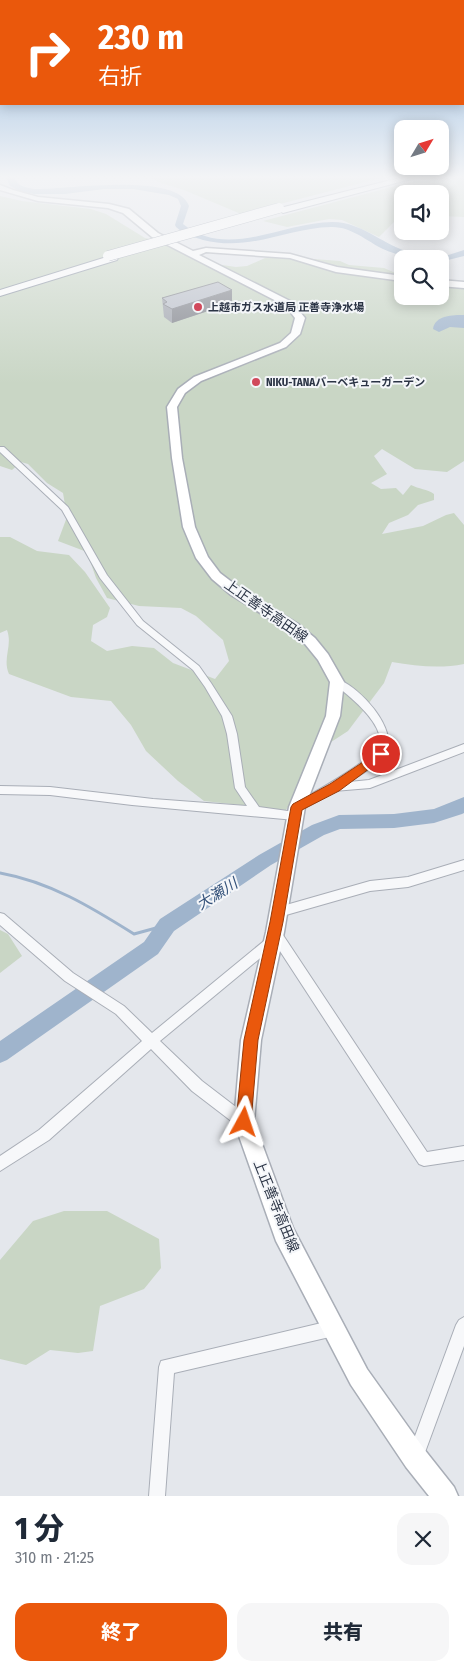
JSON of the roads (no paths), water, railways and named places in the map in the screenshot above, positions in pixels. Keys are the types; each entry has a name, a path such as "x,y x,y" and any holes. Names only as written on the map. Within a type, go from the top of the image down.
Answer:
{"highway":[{"path":"0,288 153,245"},
{"path":"0,293 110,257"}],"main road":[{"name":"上正善寺高田線","path":"174,245 289,304 298,314 301,324 298,334 290,342 204,377 187,387 174,401 172,408 177,458 189,527 202,558 216,576 236,592 293,627 310,641 323,657 337,682 333,716 295,817 276,928 251,1040 244,1122 284,1233 359,1377 415,1458 445,1496"},
{"path":"193,254 206,250 290,256 336,269 394,277"},
{"path":"449,284 464,285"}],"street":[{"path":"1,449 65,509 103,576 140,623 196,668 208,685 226,716 232,734 240,788 255,810"},
{"path":"0,790 21,789 134,802 255,810 295,817 381,754 384,744 383,732 376,717 354,695 337,682"},
{"path":"334,787 370,784 464,748"},
{"path":"0,1164 44,1135 276,928 370,886 408,882 464,865"},
{"path":"0,918 68,977 120,1010 197,1086 244,1122"},
{"path":"276,928 424,1159 464,1153"},
{"path":"415,1458 464,1324"},
{"path":"157,1496 167,1368 334,1328"}],"water":[{"path":"464,315 464,328 450,327 439,332 433,329 434,324 441,318"}],"waterway":[{"path":"383,245 394,250"},
{"path":"449,257 464,253"},
{"name":"大瀬川","path":"0,1053 151,948 167,925 265,860 318,830 339,822 394,821 434,816 456,809 464,804"},
{"path":"0,873 53,889 86,905 134,934 167,925"}],"place":[{"name":"上越市ガス水道局 正善寺浄水場","path":"198,307"},
{"name":"NIKU-TANAバーベキューガーデン","path":"256,382"}]}
